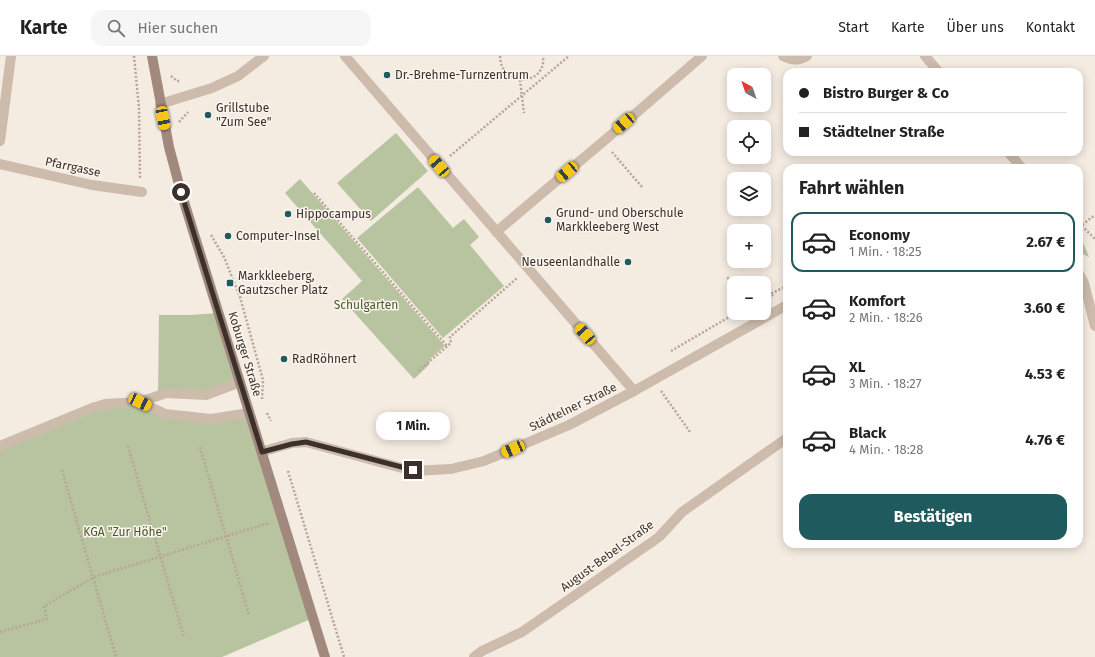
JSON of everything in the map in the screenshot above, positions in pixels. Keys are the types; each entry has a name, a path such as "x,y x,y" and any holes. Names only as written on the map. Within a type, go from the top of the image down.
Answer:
{"main road":[{"name":"Koburger Straße","path":"152,56 169,147 181,192 325,657"}],"street":[{"path":"0,141 11,56"},
{"path":"160,104 212,88 238,76 264,56"},
{"path":"345,56 634,391"},
{"path":"496,232 702,56"},
{"path":"783,56 791,59 807,56"},
{"path":"925,56 936,68"},
{"path":"1012,156 1018,164"},
{"name":"Pfarrgasse","path":"0,164 92,185 142,192"},
{"path":"1083,281 1095,326"},
{"name":"Städtelner Straße","path":"262,452 306,442 413,470 451,469 484,461 569,425 654,380 783,307"},
{"path":"0,446 92,408 106,404 140,402 166,393 206,395 240,382"},
{"path":"140,402 165,414 211,419 249,413"},
{"name":"August-Bebel-Straße","path":"474,657 482,651 522,632 659,537 682,512 783,441"}],"path":[{"path":"134,56 139,108 140,182 142,192"},
{"path":"500,56 503,69 507,74 520,80 526,80 538,73 542,67 543,56"},
{"path":"439,166 569,56"},
{"path":"168,72 177,81 184,80"},
{"path":"520,80 524,113"},
{"path":"179,129 178,123 192,109"},
{"path":"603,142 642,187"},
{"path":"314,193 447,346"},
{"path":"1083,224 1095,215"},
{"path":"1083,229 1095,239"},
{"path":"211,234 224,257 240,297 263,380 262,398 264,403"},
{"path":"418,370 451,343 450,337 528,269"},
{"path":"771,294 783,288"},
{"path":"654,380 690,432"},
{"path":"265,409 271,421"},
{"path":"128,446 184,637"},
{"path":"200,447 249,615"},
{"path":"62,470 116,657"},
{"path":"288,471 344,657"},
{"path":"0,632 47,619 44,606 94,577 282,519"}],"green space":[{"path":"396,133 428,171 371,221 337,183"},
{"name":"Schulgarten","path":"300,179 445,346 430,359 429,365 414,379 342,299 362,281 285,193"},
{"path":"418,187 453,228 464,219 479,237 470,245 504,286 443,338 357,238"},
{"path":"1083,242 1089,257 1083,254"},
{"path":"219,313 240,382 206,395 158,396 159,315"},
{"name":"KGA \"Zur Höhe\"","path":"140,402 165,414 211,419 249,413 313,618 222,657 0,657 0,446 76,413"}],"place":[{"name":"Dr.-Brehme-Turnzentrum","path":"387,75"},
{"name":"Grillstube \"Zum See\"","path":"208,115"},
{"name":"Hippocampus","path":"288,214"},
{"name":"Grund- und Oberschule Markkleeberg West","path":"548,220"},
{"name":"Computer-Insel","path":"228,236"},
{"name":"Neuseenlandhalle","path":"628,262"},
{"name":"Markkleeberg, Gautzscher Platz","path":"230,283"},
{"name":"RadRöhnert","path":"284,359"}],"route":[{"path":"181,192 262,452 306,442 413,470"}]}
